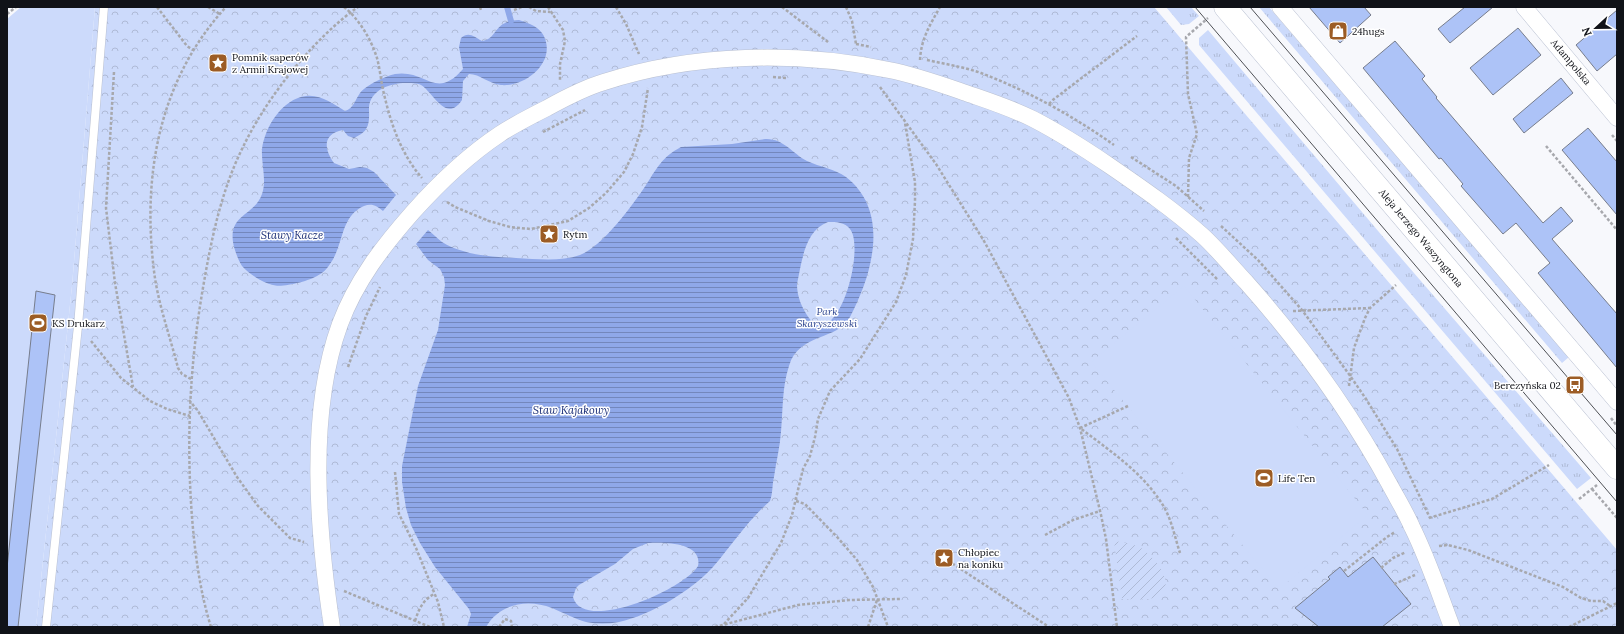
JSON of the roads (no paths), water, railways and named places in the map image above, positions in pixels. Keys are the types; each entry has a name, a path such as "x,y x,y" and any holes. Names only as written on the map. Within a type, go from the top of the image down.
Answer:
{"main road":[{"name":"Aleja Jerzego Waszyngtona","path":"1218,11 1617,468"}],"street":[{"path":"1280,7 1617,402"},
{"name":"Adampolska","path":"1524,7 1617,118"},
{"path":"332,627 321,543 319,452 322,409 327,372 333,347 350,300 368,268 391,237 451,172 500,134 563,99 602,82 645,71 715,59 775,58 840,62 918,77 1005,106 1070,140 1149,192 1205,238 1274,313 1341,403 1367,443 1412,524 1452,627"}],"lane":[{"path":"46,627 78,326 104,7"}],"water":[{"name":"Stawy Kacze","path":"519,20 536,27 542,33 546,42 547,51 545,59 540,67 526,79 509,85 501,85 492,83 473,74 469,74 463,81 462,100 456,107 451,109 445,108 419,84 394,84 382,89 373,96 370,102 368,124 364,132 354,138 348,136 343,130 331,135 328,139 327,147 334,163 349,169 360,167 367,168 374,172 396,195 383,211 374,206 367,205 356,211 346,224 338,248 325,271 308,280 295,284 277,286 256,278 242,266 234,247 234,228 237,222 258,202 262,194 264,177 262,149 271,123 282,108 297,98 311,96 327,100 345,111 352,106 360,93 371,84 395,74 406,74 430,82 445,83 463,69 459,47 461,38 469,35 482,41 491,37 504,23"},
{"name":"Staw Kajakowy","path":"771,139 782,143 807,161 842,174 860,191 869,208 873,226 873,244 870,263 865,282 850,317 844,325 837,330 801,347 794,355 789,366 785,382 780,438 770,501 754,516 713,567 694,585 670,601 644,614 619,622 594,623 582,621 543,605 524,604 507,608 492,619 486,627 467,627 471,614 469,609 435,567 411,525 406,508 402,482 402,466 418,386 438,330 445,285 444,277 440,269 428,260 416,244 428,230 442,242 468,253 497,257 548,260 565,259 580,255 598,243 607,234 633,204 660,163 674,151 681,147 732,144","holes":["828,222 837,222 850,229 854,238 855,250 850,280 840,309 833,319 825,324 817,325 806,314 802,306 797,284 805,248 814,232 820,226","648,543 681,545 689,548 695,552 698,558 698,566 674,586 655,596 634,604 614,610 595,611 581,607 573,597 576,588 579,585 615,564 633,549"]}],"waterway":[{"path":"507,7 511,21"}],"tram line":[{"path":"1195,7 1617,502"},
{"path":"1250,7 1617,435"}],"place":[{"name":"24hugs","path":"1338,31"},
{"name":"Pomnik saperów z Armii Krajowej","path":"218,63"},
{"name":"Rytm","path":"549,234"},
{"name":"KS Drukarz","path":"38,323"},
{"name":"Berezyńska 02","path":"1575,385"},
{"name":"Life Ten","path":"1264,478"},
{"name":"Chłopiec na koniku","path":"944,558"}],"park label":[{"name":"Park Skaryszewski","path":"827,316"}]}
